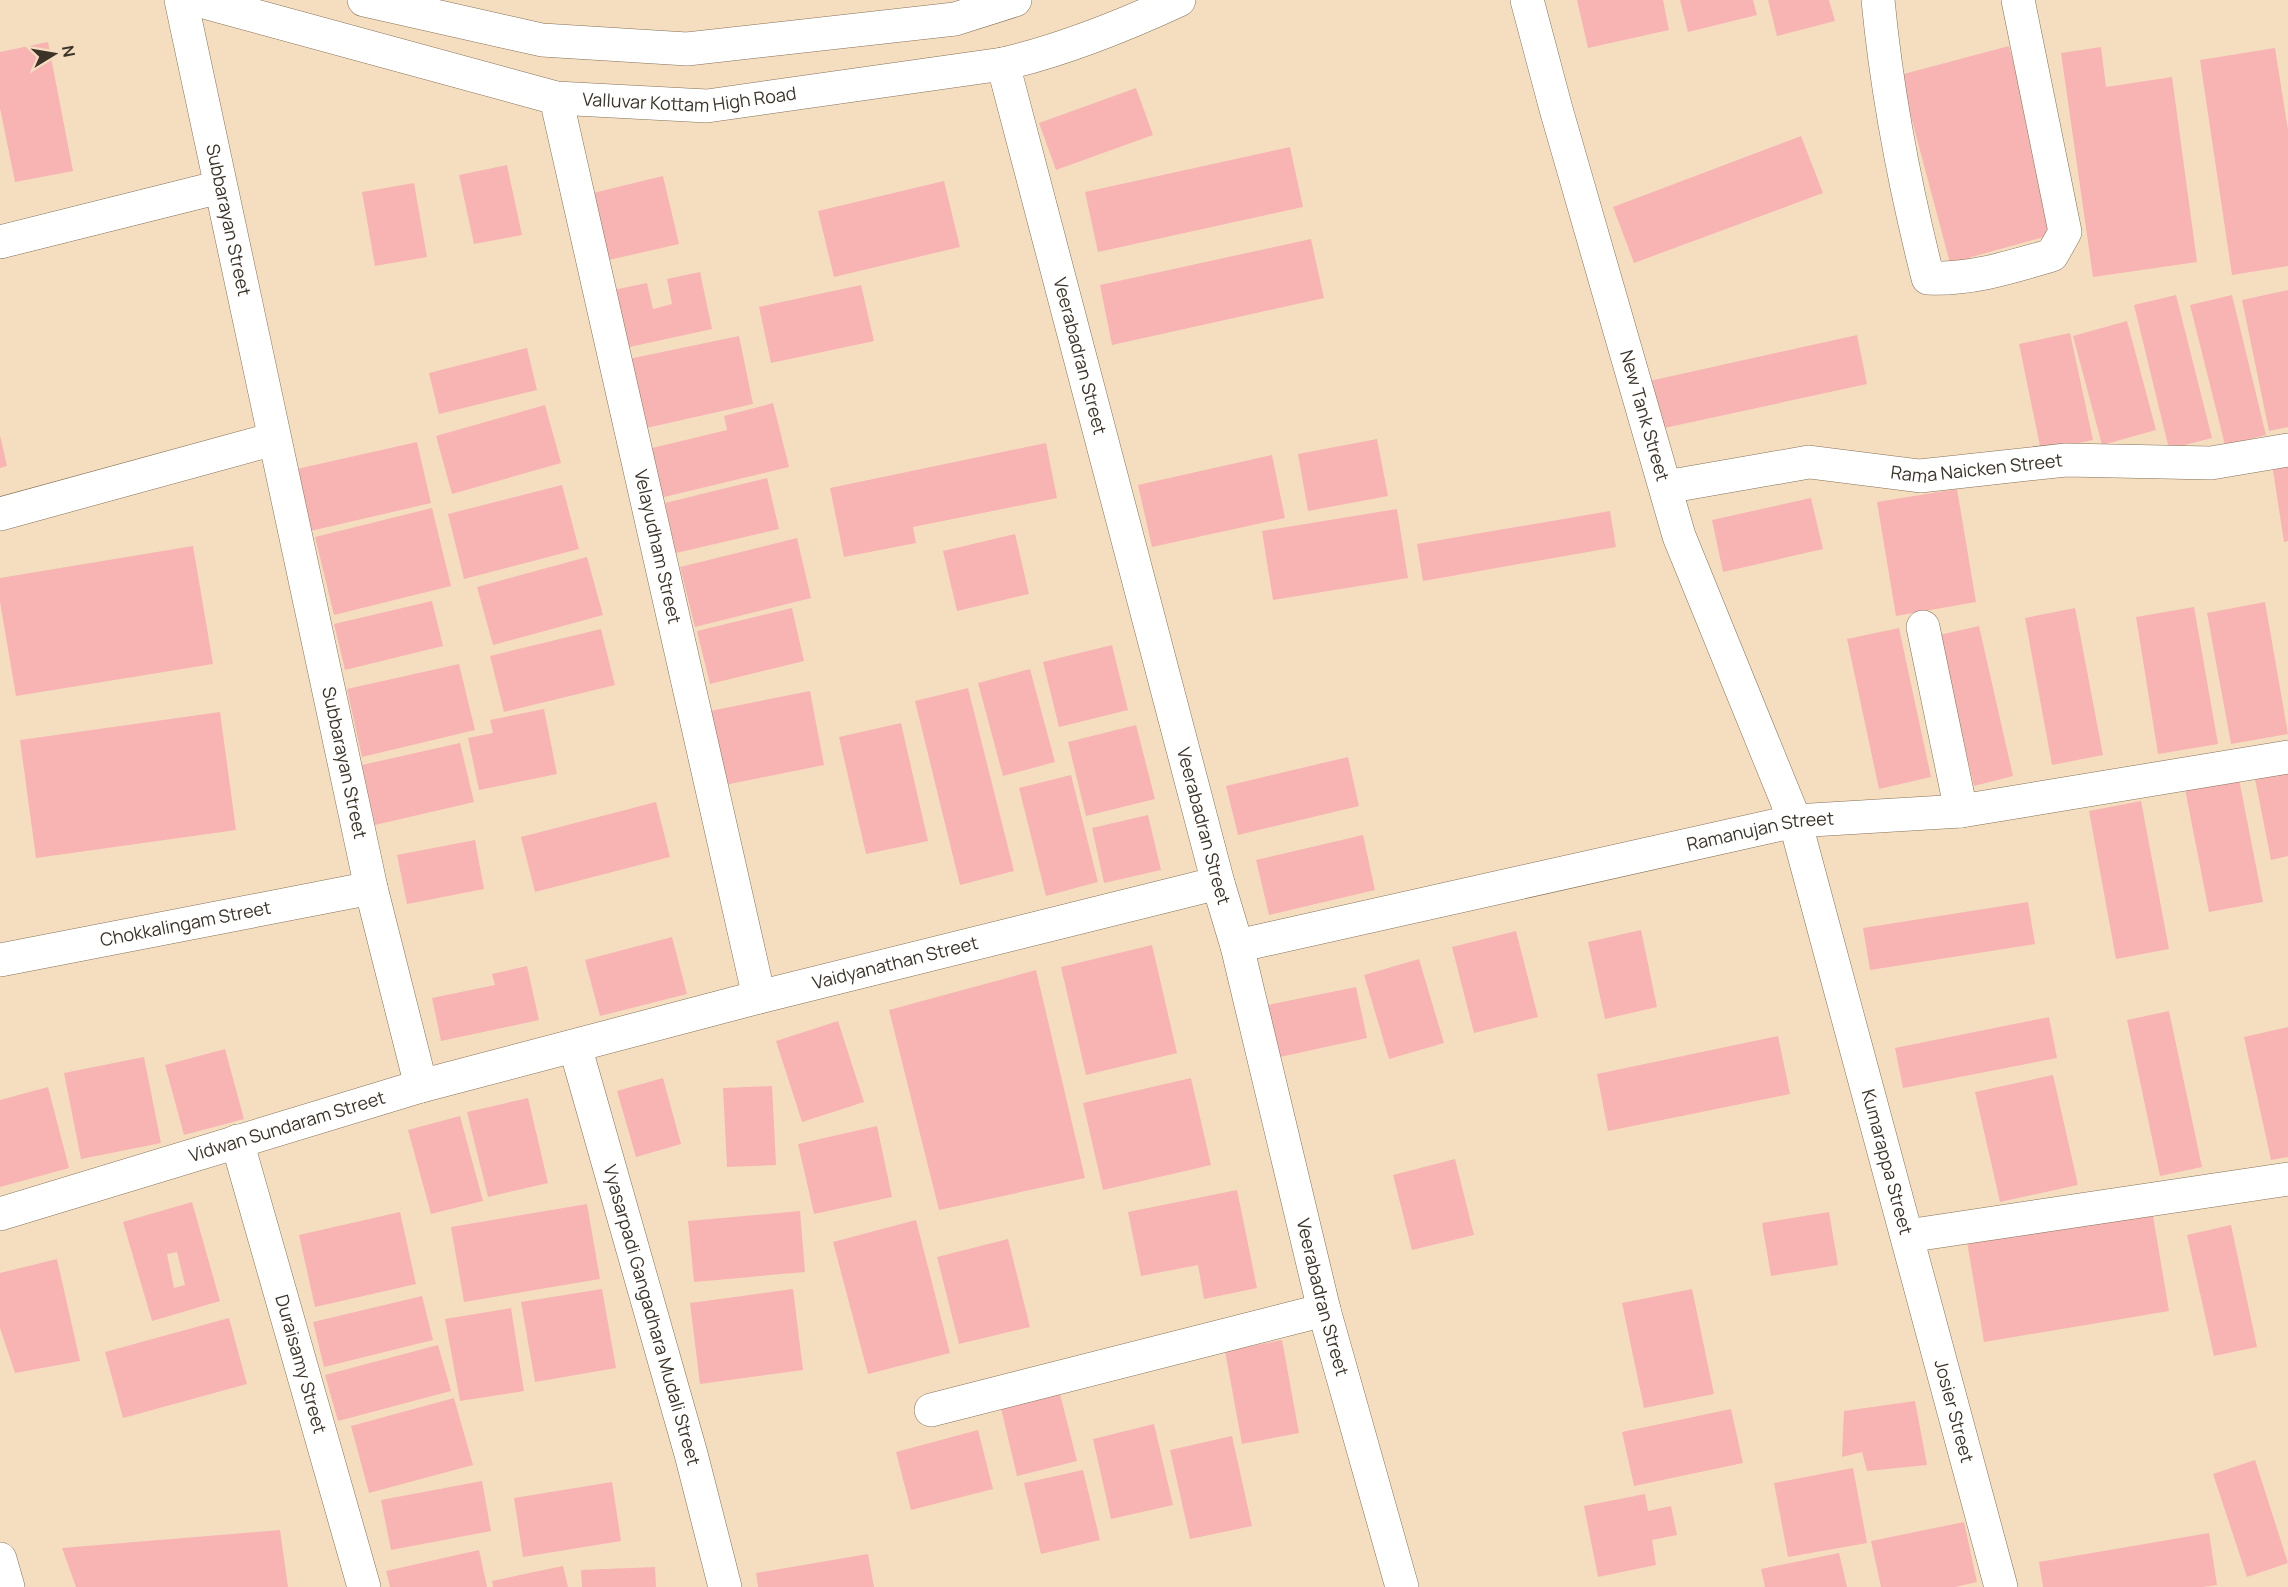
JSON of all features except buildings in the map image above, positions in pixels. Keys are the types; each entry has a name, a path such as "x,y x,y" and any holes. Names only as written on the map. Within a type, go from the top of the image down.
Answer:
{"street":[{"name":"Subbarayan Street","path":"181,0 371,888 421,1086"},
{"name":"Valluvar Kottam High Road","path":"197,0 556,98 707,106 1004,64 1028,58 1146,15 1179,0"},
{"path":"364,0 542,40 687,49 955,18 1015,0"},
{"name":"New Tank Street","path":"1527,0 1556,109 1679,536 1795,821"},
{"path":"1878,0 1881,38 1908,198 1928,278 1952,279 2003,270 2052,255 2065,232 2018,0"},
{"name":"Veerabadran Street","path":"1004,64 1218,884 1237,946 1324,1310 1402,1587"},
{"name":"Velayudham Street","path":"556,98 759,997"},
{"path":"0,242 220,187"},
{"path":"0,514 274,439"},
{"name":"Rama Naicken Street","path":"1666,488 1809,462 1920,476 2066,460 2211,463 2288,450"},
{"path":"1923,627 1961,811"},
{"name":"Ramanujan Street","path":"1237,946 1795,821 1961,811 2288,757"},
{"name":"Kumarappa Street","path":"1795,821 1907,1236 2288,1179"},
{"name":"Vaidyanathan Street","path":"575,1046 759,997 1218,884"},
{"name":"Chokkalingam Street","path":"0,960 371,888"},
{"name":"Vidwan Sundaram Street","path":"0,1214 421,1086 575,1046"},
{"name":"Vyasarpadi Gangadhara Mudali Street","path":"575,1046 692,1454 725,1587"},
{"name":"Duraisamy Street","path":"237,1141 364,1587"},
{"name":"Josier Street","path":"1907,1236 2001,1587"},
{"path":"931,1410 1324,1310"},
{"path":"0,1559 8,1587"}]}
